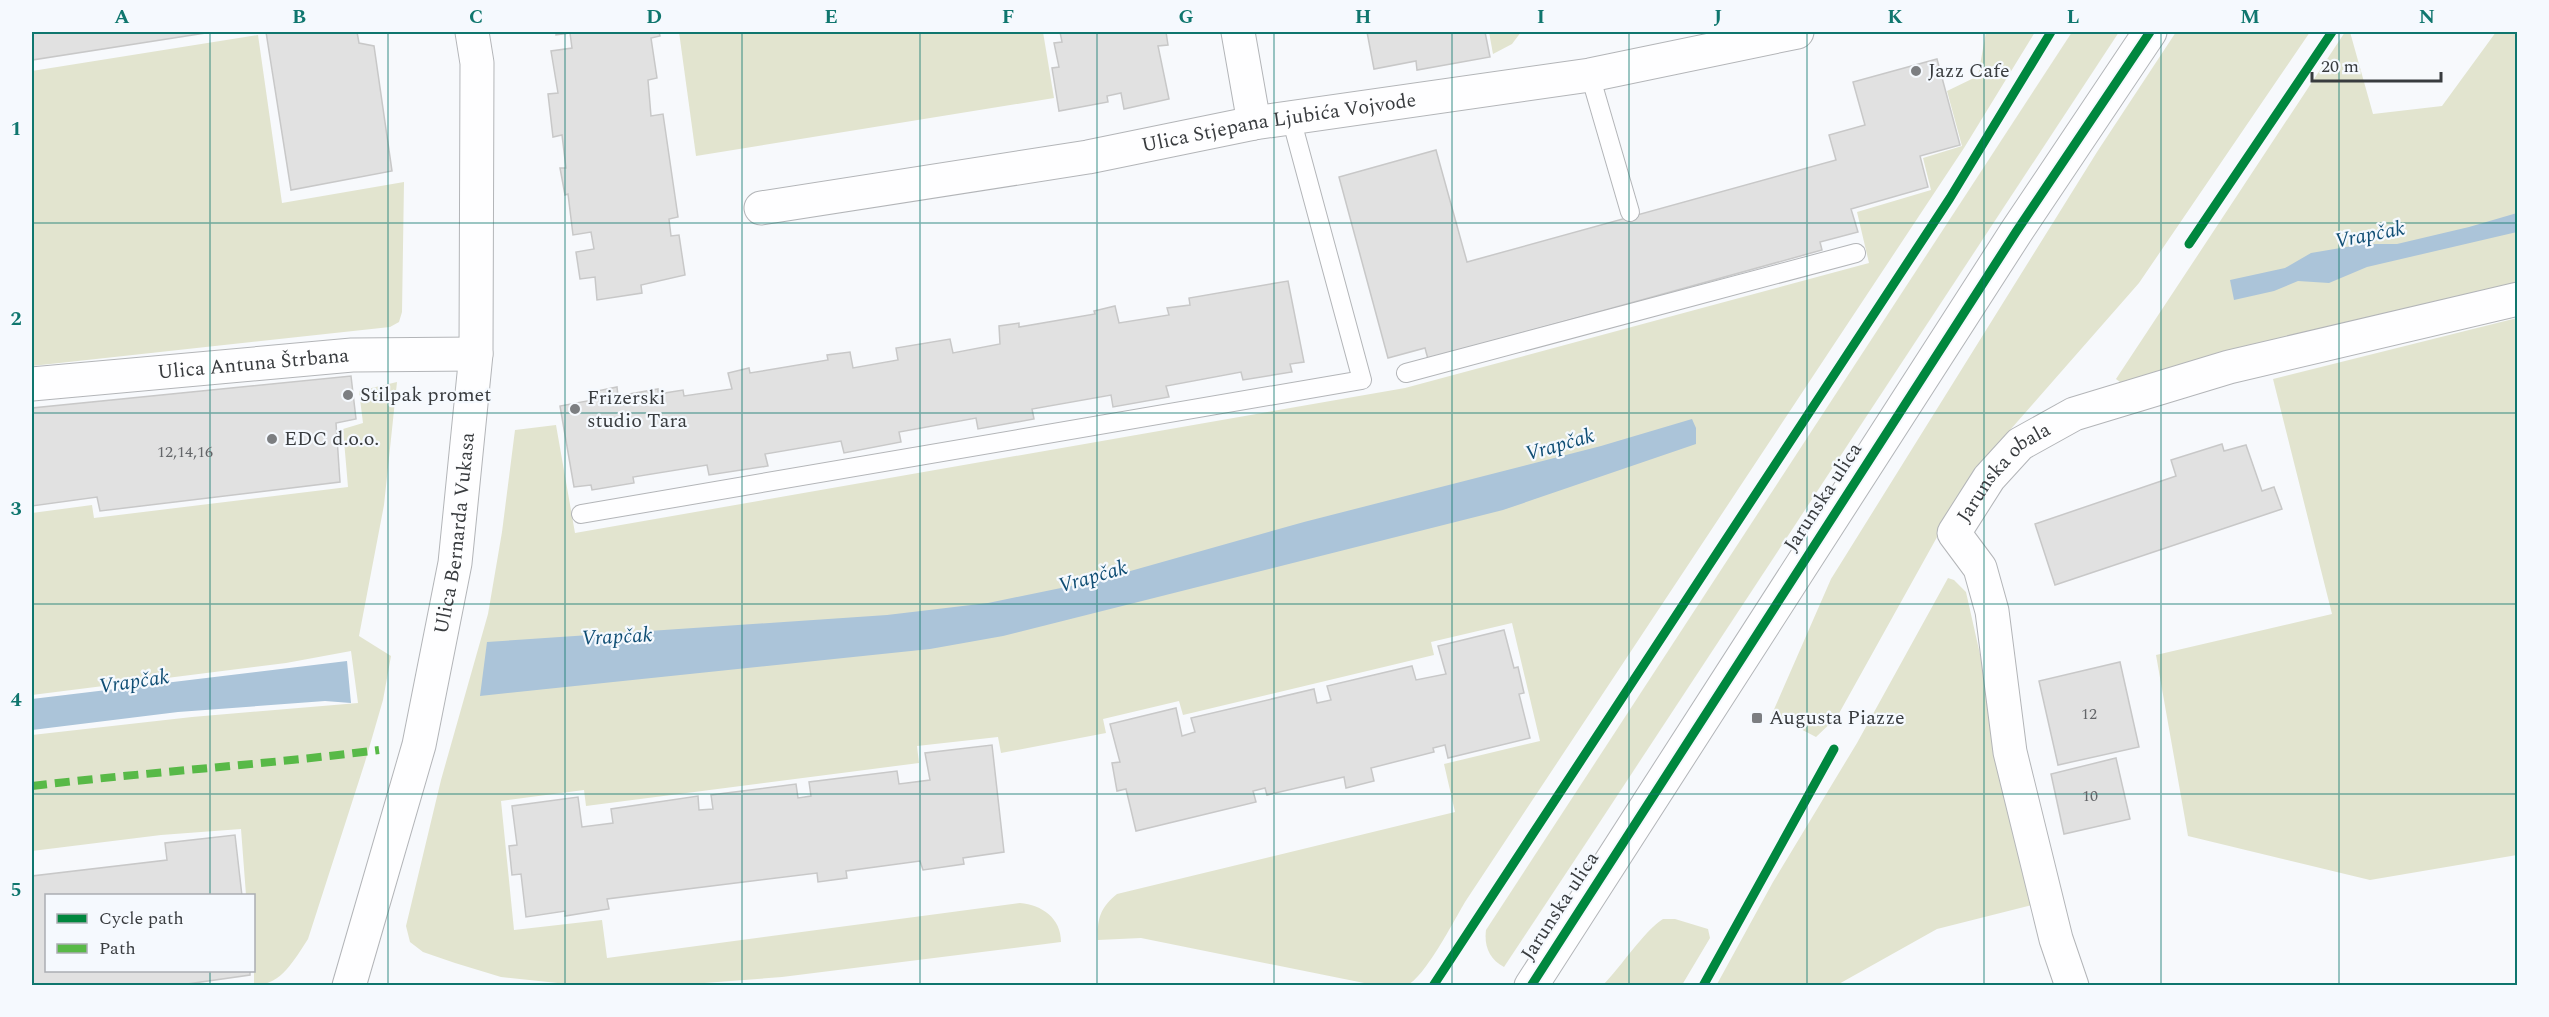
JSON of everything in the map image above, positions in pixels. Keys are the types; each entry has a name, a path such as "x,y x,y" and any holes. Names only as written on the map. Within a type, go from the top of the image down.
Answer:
{"street":[{"name":"Ulica Bernarda Vukasa","path":"349,986 423,722 455,562 476,354 477,63 472,32"},
{"path":"1238,32 1254,123"},
{"name":"Ulica Stjepana Ljubića Vojvode","path":"761,208 1088,157 1254,123 1590,75 1797,32"},
{"name":"Jarunska ulica","path":"1531,986 2016,232 2150,32"},
{"name":"Jarunska obala","path":"2072,986 2056,939 2010,752 1992,611 1980,568 1954,533 1989,478 2020,444 2074,414 2229,367 2517,299"},
{"name":"Ulica Antuna Štrbana","path":"32,384 351,355 476,354"}],"lane":[{"path":"1590,75 1630,212"},
{"path":"581,514 1362,380 1291,118"},
{"path":"1406,372 1856,253"}],"green space":[{"path":"679,32 1043,32 1054,98 696,156"},
{"path":"1489,32 1521,32 1512,44 1493,54"},
{"path":"1986,32 2035,32 1964,148 1465,902 1430,961 1422,972 1407,985 1374,985 1141,938 1098,940 1099,920 1103,909 1117,894 1455,812 1444,764 1540,741 1512,623 1431,642 1434,655 1183,715 1179,701 1103,719 1106,733 1001,753 998,737 917,746 919,763 586,806 584,790 501,801 514,930 602,920 607,958 1020,903 1036,907 1049,914 1058,926 1061,942 782,977 678,985 586,986 501,977 423,952 410,942 406,926 441,780 488,614 502,532 515,430 556,425 575,533 1405,388 1869,263 1857,212 1931,190 1923,158 1962,146 1947,91 1978,76"},
{"path":"2072,32 2119,32 1504,967 1491,956 1486,941 1486,930"},
{"path":"2176,32 2310,32 2139,283 1996,446 1946,521 1837,717 1816,737 1772,714 1831,579 2097,152"},
{"path":"2345,32 2350,32 2373,114 2442,106 2496,32 2517,32 2517,289 2124,385 2116,379"},
{"path":"258,35 282,203 404,182 402,312 399,322 390,327 32,366 32,71"},
{"path":"2517,318 2517,855 2370,880 2188,836 2156,655 2332,614 2273,379"},
{"path":"397,382 384,505 359,636 391,656 383,700 365,762 308,939 292,963 279,976 272,981 254,985 255,894 246,894 241,829 161,835 32,851 32,735 192,717 358,703 351,651 286,663 32,695 32,513 92,505 94,518 348,487 343,429 363,423 359,391"},
{"path":"1948,578 1954,580 1966,592 2036,904 1937,929 1837,985 1716,986 1773,882 1857,743"},
{"path":"1663,919 1675,919 1708,929 1710,938 1682,985 1603,985 1648,932"}],"water":[{"path":"2517,213 2517,232 2367,267 2329,283 2298,281 2274,291 2234,300 2230,280 2285,268 2311,253 2364,244 2397,244"},
{"name":"Vrapčak","path":"1692,419 1696,428 1696,444 1503,510 1003,636 930,649 480,696 487,642 887,615 988,603 1095,581 1304,522 1601,446"},
{"path":"347,661 351,703 325,701 178,712 32,730 32,699"}],"building":[{"path":"32,32 212,32 32,60"},
{"path":"266,32 357,32 359,43 374,46 392,171 291,190"},
{"path":"556,32 659,32 660,36 651,38 657,78 648,80 651,116 663,114 678,217 669,219 671,236 679,235 685,275 641,285 642,293 597,300 595,277 580,279 576,252 594,249 591,232 573,235 568,194 565,195 560,168 566,168 562,135 553,137 548,94 558,93 551,51 572,48 570,33 556,35"},
{"path":"1060,32 1166,32 1168,45 1158,46 1169,99 1124,109 1121,93 1107,96 1108,102 1059,111 1052,68 1059,67 1054,43 1062,42"},
{"path":"1367,32 1485,32 1490,57 1417,70 1416,61 1374,69"},
{"path":"1937,59 1960,145 1920,156 1928,187 1851,209 1858,232 1820,242 1822,250 1428,359 1425,348 1388,358 1339,177 1436,150 1467,262 1836,160 1829,135 1865,125 1853,82"},
{"path":"1288,281 1304,362 1290,364 1292,372 1243,380 1241,372 1166,386 1169,397 1113,407 1111,395 1032,409 1034,419 978,429 976,418 899,432 901,442 844,453 841,441 765,454 768,466 709,475 707,465 633,477 634,483 592,490 591,485 574,487 560,406 598,399 597,391 617,387 618,396 658,389 658,394 683,390 684,396 732,389 728,373 749,368 750,373 828,360 827,355 850,352 853,368 898,360 896,348 950,339 953,353 1000,344 999,326 1019,323 1019,327 1095,314 1094,311 1115,306 1119,323 1169,315 1167,308 1190,305 1189,298"},
{"path":"351,376 356,419 336,423 340,482 100,511 97,497 32,506 32,408"},
{"path":"2222,444 2224,451 2246,445 2262,491 2274,487 2282,509 2055,585 2035,524 2176,476 2171,460"},
{"path":"1504,630 1514,668 1518,667 1524,693 1519,694 1530,738 1448,758 1445,745 1433,748 1434,752 1371,768 1374,781 1346,788 1344,777 1267,795 1265,788 1253,791 1256,802 1136,831 1126,789 1117,791 1112,763 1120,762 1110,724 1176,708 1182,736 1195,732 1191,718 1314,689 1317,703 1331,700 1327,686 1412,666 1416,680 1446,674 1438,646"},
{"path":"2120,662 2139,747 2058,765 2039,681"},
{"path":"992,745 1004,852 963,858 964,864 923,870 920,861 846,871 847,878 818,882 817,873 607,899 609,909 565,916 565,911 526,917 521,874 512,875 509,846 517,845 512,806 578,797 582,827 613,823 611,809 698,796 699,810 713,809 711,795 796,784 798,798 811,796 809,782 897,771 899,784 930,780 925,753"},
{"path":"2116,758 2130,819 2064,834 2051,774"},
{"path":"235,835 242,894 45,894 45,972 250,972 250,975 173,986 32,986 32,876 167,860 165,843"}],"marked path":[{"path":"32,786 379,750"}],"cycle path":[{"path":"1433,986 1950,198 2051,32"},
{"path":"1531,986 2016,232 2150,32"},
{"path":"2189,244 2332,32"},
{"path":"1703,986 1834,749"}],"place":[{"name":"Jazz Cafe","path":"1916,71"},
{"name":"Stilpak promet","path":"348,395"},
{"name":"Frizerski studio Tara","path":"575,409"},
{"name":"EDC d.o.o.","path":"272,439"},
{"name":"Augusta Piazze","path":"1757,718"}]}
